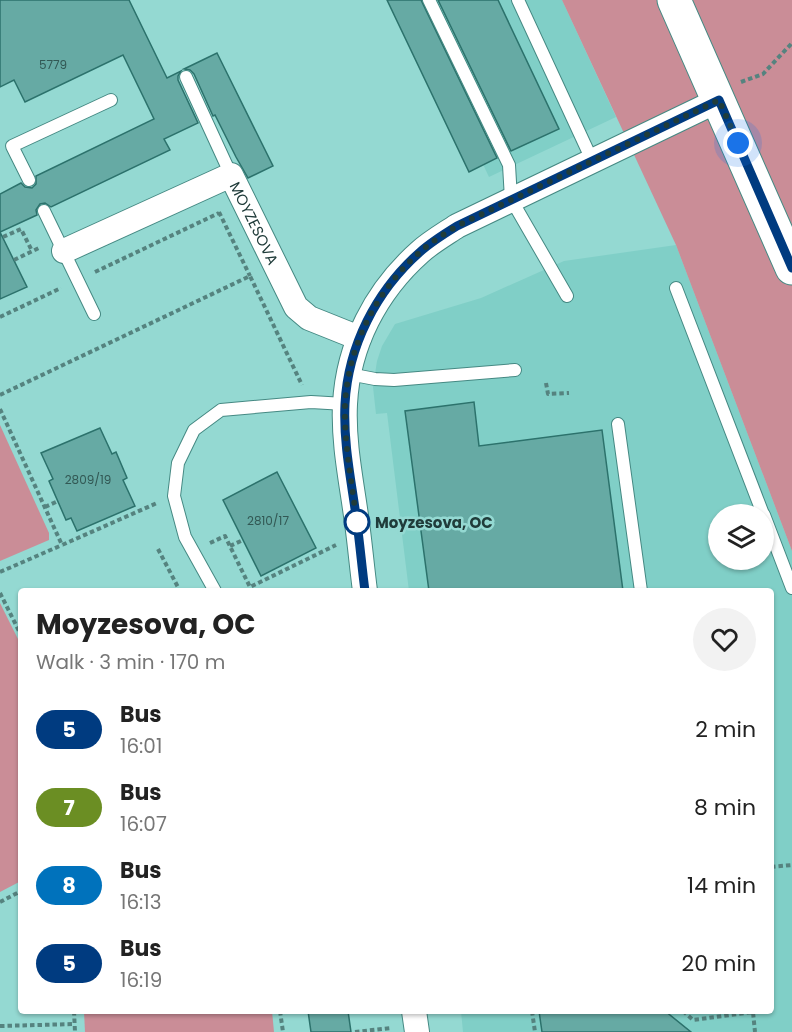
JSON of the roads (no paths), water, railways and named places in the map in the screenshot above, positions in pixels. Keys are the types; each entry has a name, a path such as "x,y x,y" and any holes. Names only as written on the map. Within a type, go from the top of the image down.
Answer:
{"main road":[{"path":"674,0 792,268"}],"street":[{"path":"365,588 349,464 345,404 349,374 359,338 374,306 389,284 421,251 457,226 719,100"},
{"name":"MOYZESOVA","path":"61,245 231,175 296,307 309,318 359,338"}],"lane":[{"path":"429,0 509,165 511,199 567,296"},
{"path":"518,0 592,160"},
{"path":"186,77 231,175"},
{"path":"28,180 12,146 111,100"},
{"path":"44,211 94,314"},
{"path":"676,288 759,504"},
{"path":"349,374 394,380 515,370"},
{"path":"213,588 185,537 174,495 178,463 194,430 221,410 310,402 345,404"},
{"path":"618,423 641,588"},
{"path":"774,543 792,588"}],"place":[{"name":"Moyzesova, OC","path":"357,522"}]}
